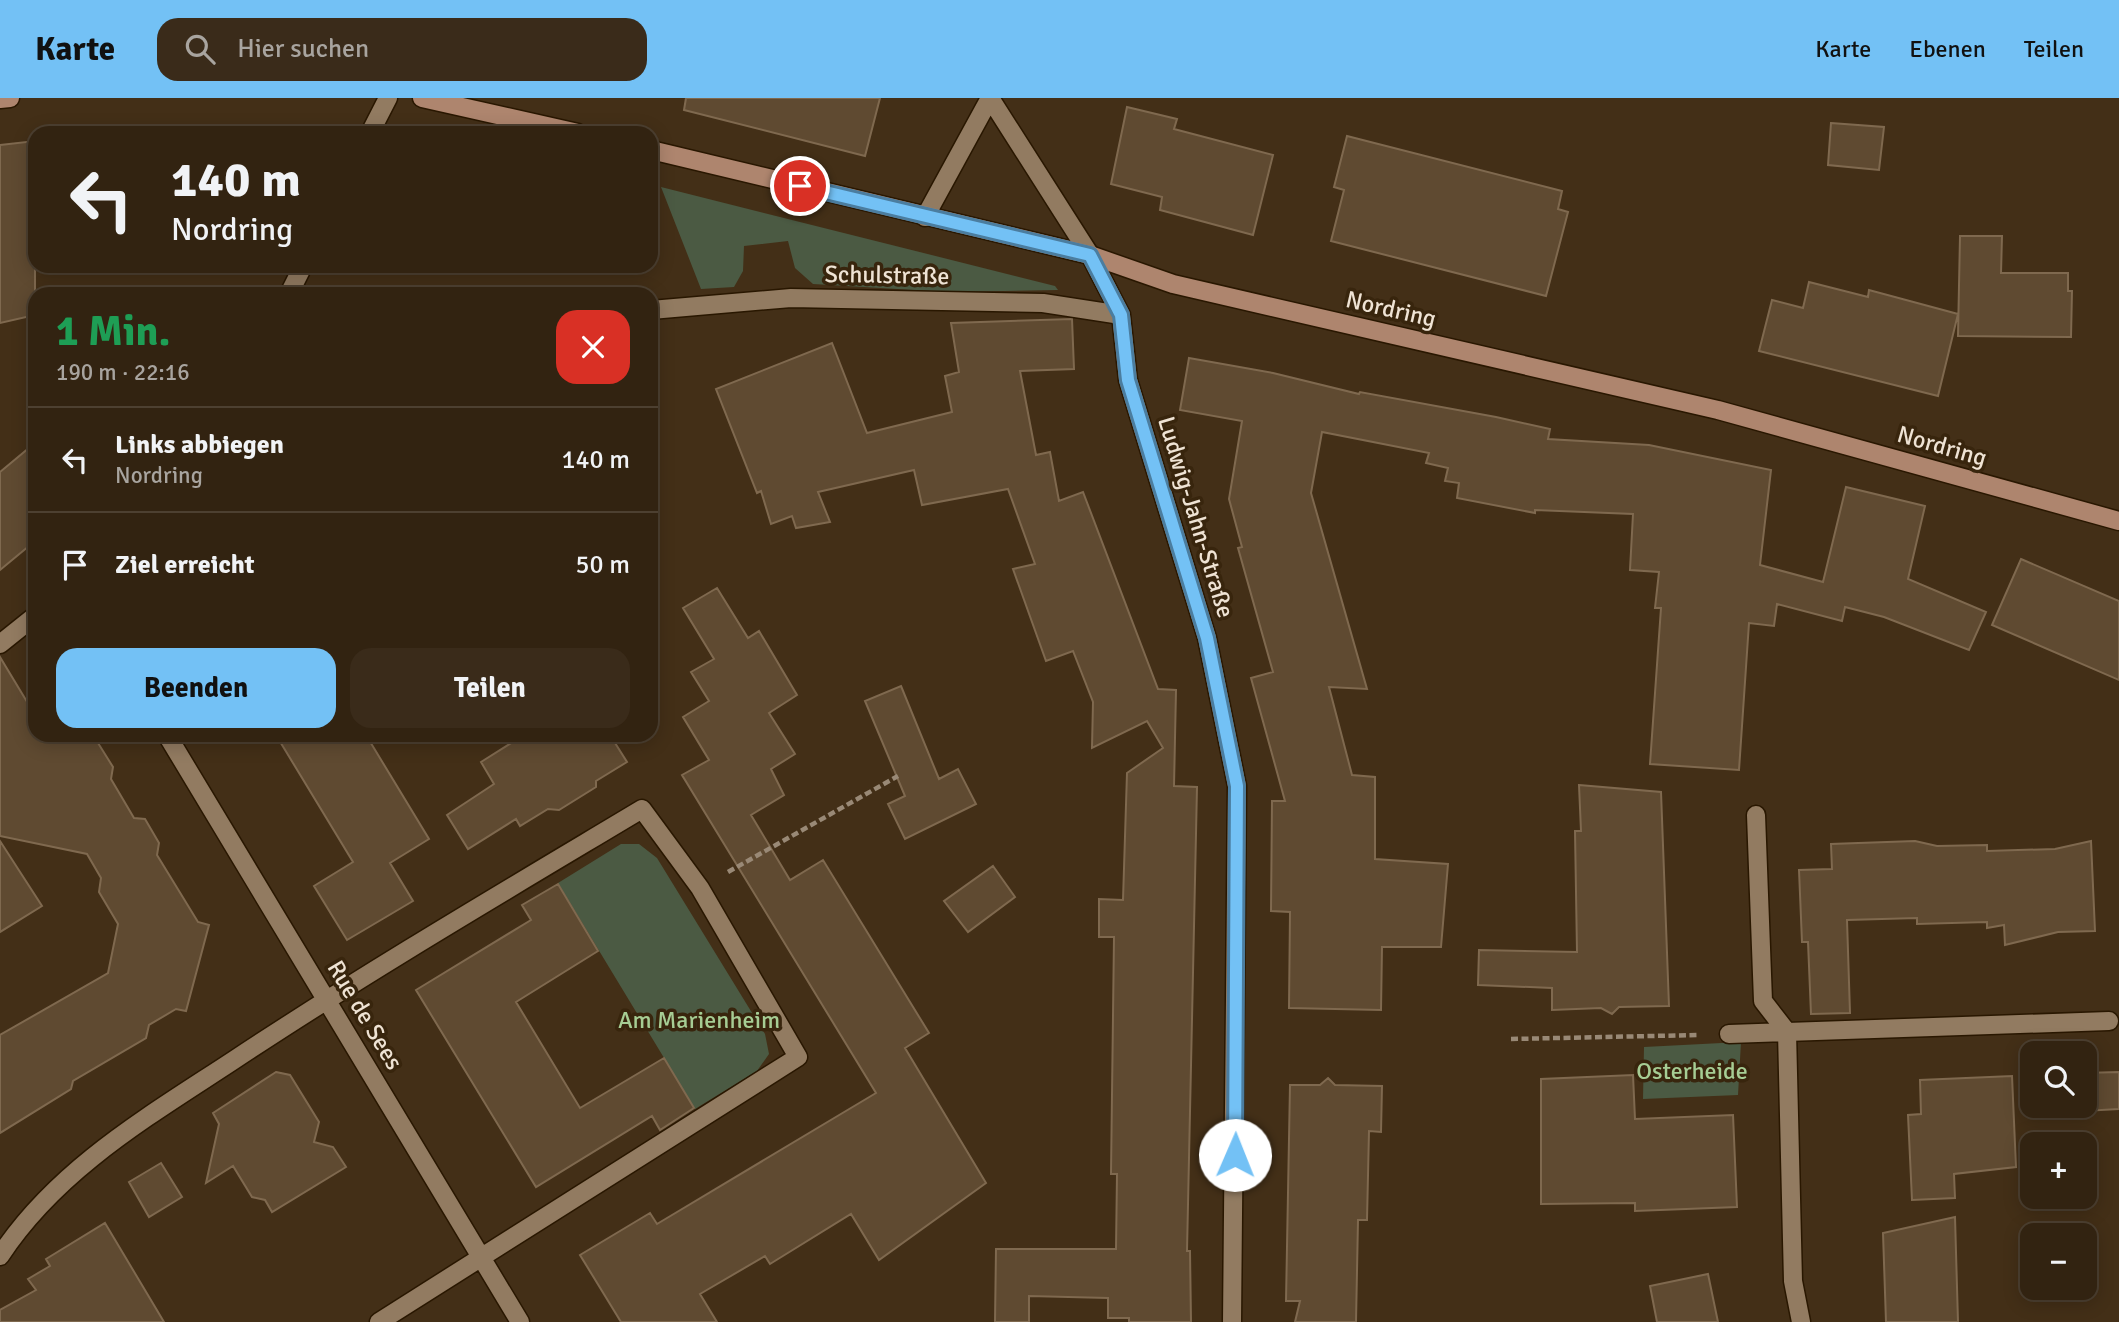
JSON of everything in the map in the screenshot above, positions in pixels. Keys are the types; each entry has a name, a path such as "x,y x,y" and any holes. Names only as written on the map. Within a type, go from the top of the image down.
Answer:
{"main road":[{"path":"0,99 10,98"},
{"path":"422,98 547,126"},
{"name":"Nordring","path":"658,152 1090,255 1172,284 1718,410 2119,521"}],"street":[{"path":"374,126 388,98"},
{"name":"Ludwig-Jahn-Straße","path":"925,216 990,98 1090,255 1121,315 1128,380 1207,638 1237,786 1233,1322"},
{"name":"Schulstraße","path":"658,309 791,298 1043,303 1121,315"},
{"path":"0,644 28,622"},
{"name":"Rue de Sees","path":"171,742 520,1322"},
{"path":"0,1256 19,1226 104,1145 327,998 642,809 700,888 798,1057 379,1322"},
{"path":"1756,815 1762,1000 1787,1032 1793,1281 1801,1322"},
{"path":"1729,1034 2109,1021"}],"path":[{"path":"700,888 898,776"},
{"path":"1511,1039 1729,1034"}],"green space":[{"path":"661,187 1055,286 1058,290 948,292 813,284 795,268 788,241 744,246 743,271 734,287 701,289"},
{"name":"Am Marienheim","path":"621,844 639,844 657,858 765,1034 769,1054 757,1071 695,1109 558,883"},
{"name":"Osterheide","path":"1741,1042 1738,1095 1643,1099 1644,1047"}],"building":[{"path":"686,98 880,98 865,156 684,110"},
{"path":"1127,107 1177,119 1174,129 1273,155 1253,235 1160,210 1162,197 1111,184"},
{"path":"1831,123 1884,127 1879,170 1828,165"},
{"path":"1347,136 1562,191 1558,209 1568,212 1546,296 1331,241 1344,190 1334,187"},
{"path":"28,142 28,273 35,273 35,287 28,287 28,317 0,323 0,145"},
{"path":"1960,236 2002,236 2001,273 2068,273 2068,291 2072,291 2071,337 1958,336"},
{"path":"1809,282 1868,297 1869,290 1958,314 1938,396 1759,351 1772,300 1803,308"},
{"path":"1072,319 1074,369 1020,371 1036,455 1050,452 1059,501 1083,492 1158,689 1176,690 1174,786 1197,787 1187,1251 1190,1251 1191,1322 1129,1322 1129,1318 1108,1318 1108,1298 1029,1296 1029,1322 995,1322 996,1249 1116,1249 1117,1174 1111,1174 1114,937 1099,937 1099,899 1123,900 1127,773 1163,748 1147,721 1092,748 1093,702 1073,651 1046,661 1013,569 1035,564 1008,489 922,505 914,470 818,492 830,522 796,528 792,516 771,524 761,491 757,493 716,389 832,343 867,433 952,412 945,376 959,372 951,323"},
{"path":"1189,358 1273,373 1359,394 1360,392 1550,429 1548,439 1649,445 1771,470 1760,565 1823,582 1846,487 1925,506 1908,579 1986,612 1969,650 1884,617 1845,607 1842,621 1777,604 1774,626 1749,623 1739,770 1650,764 1661,608 1655,608 1659,572 1630,570 1633,514 1535,510 1535,513 1457,498 1459,483 1445,481 1448,468 1426,463 1429,453 1322,432 1311,493 1367,689 1329,687 1352,775 1375,777 1375,859 1448,864 1441,947 1382,947 1381,1010 1289,1008 1290,912 1271,911 1272,801 1285,801 1251,678 1273,672 1238,548 1242,547 1229,499 1242,421 1180,410"},
{"path":"28,449 28,547 0,570 0,472"},
{"path":"2021,559 2119,601 2119,680 1992,625"},
{"path":"717,588 748,638 759,631 797,695 769,713 795,754 771,769 784,795 751,815 790,880 823,860 929,1033 905,1048 986,1183 879,1260 851,1214 770,1264 765,1256 700,1294 717,1322 621,1322 580,1255 650,1213 657,1224 876,1093 682,775 709,760 683,717 709,701 691,672 714,659 683,608"},
{"path":"0,657 28,703 28,742 97,742 113,767 111,779 134,818 145,819 159,843 157,855 198,922 209,925 186,1011 176,1009 149,1025 146,1038 73,1081 71,1089 0,1133 0,1035 108,973 118,924 99,892 101,878 87,854 0,836"},
{"path":"901,686 939,779 958,769 976,804 905,839 888,804 905,796 865,701"},
{"path":"280,742 370,742 429,839 390,863 413,901 347,940 314,886 353,862"},
{"path":"513,742 614,742 627,762 596,781 596,787 559,810 548,809 520,826 516,819 468,849 447,815 494,784 481,762"},
{"path":"1579,785 1661,792 1669,1006 1619,1007 1612,1014 1601,1008 1552,1010 1552,988 1478,985 1479,950 1577,952 1575,831 1581,831"},
{"path":"0,841 42,906 0,932"},
{"path":"1915,841 1937,846 1987,845 1987,851 2055,849 2091,841 2095,931 2058,932 2005,945 2004,925 1987,928 1987,922 1917,924 1917,918 1847,920 1850,1013 1811,1014 1808,942 1802,942 1799,870 1832,869 1831,844"},
{"path":"993,866 1015,897 968,932 944,901"},
{"path":"558,884 598,951 516,1002 580,1108 664,1058 694,1108 660,1130 652,1116 536,1187 416,990 531,920 522,905"},
{"path":"276,1072 290,1075 319,1122 314,1142 333,1147 346,1167 272,1212 265,1200 252,1197 233,1166 206,1183 219,1124 213,1113"},
{"path":"2119,1072 2119,1109 2097,1110 2097,1073"},
{"path":"1633,1075 1635,1119 1733,1115 1737,1207 1635,1211 1635,1203 1541,1204 1541,1079"},
{"path":"2012,1076 2016,1167 1954,1174 1955,1198 1912,1200 1908,1115 1921,1114 1920,1080"},
{"path":"1328,1078 1335,1085 1382,1086 1381,1132 1369,1131 1367,1220 1358,1220 1356,1322 1295,1322 1300,1301 1286,1301 1290,1085 1320,1085"},
{"path":"161,1163 182,1197 149,1217 129,1182"},
{"path":"1955,1217 1958,1322 1886,1322 1883,1233"},
{"path":"105,1223 164,1322 0,1322 0,1310 36,1290 28,1279 50,1266 46,1259"},
{"path":"1708,1274 1718,1322 1657,1322 1650,1286"}],"route":[{"path":"800,186 1090,255 1121,315 1128,380 1207,638 1237,786 1235,1155"}]}
